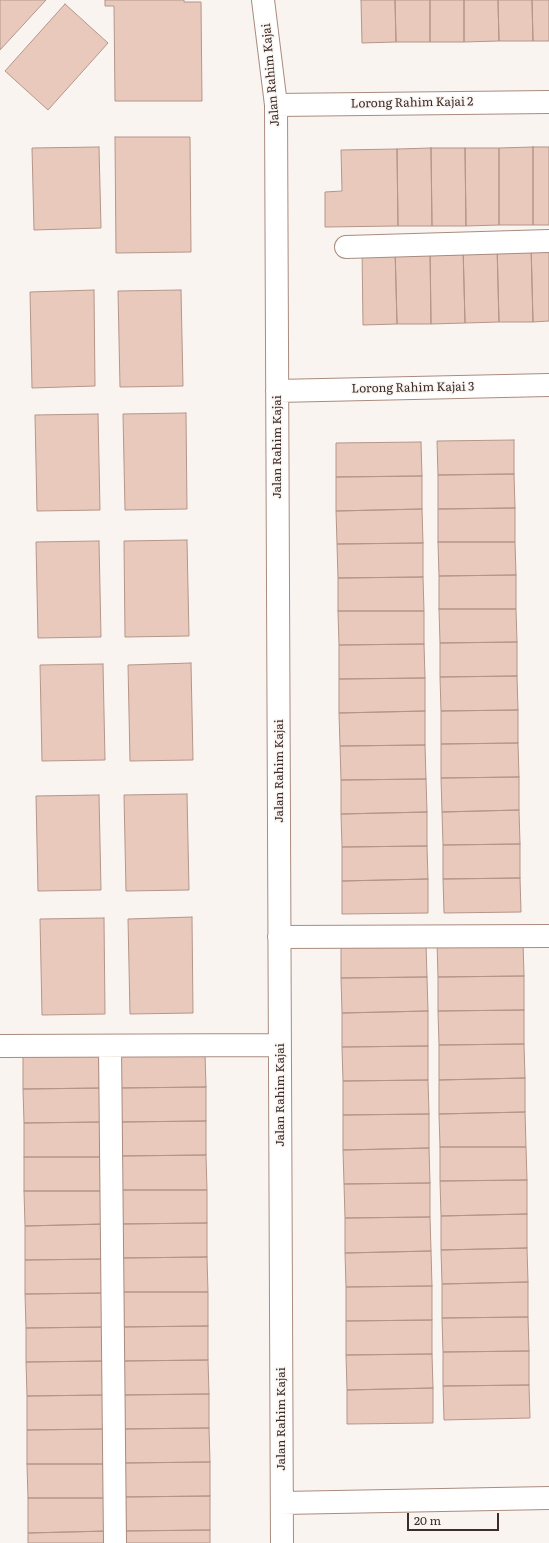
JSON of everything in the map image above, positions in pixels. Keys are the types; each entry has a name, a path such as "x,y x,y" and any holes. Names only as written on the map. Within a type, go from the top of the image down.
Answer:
{"street":[{"name":"Jalan Rahim Kajai","path":"263,0 276,105 282,1543"},
{"name":"Lorong Rahim Kajai 2","path":"276,105 549,102"},
{"path":"346,247 549,241"},
{"name":"Lorong Rahim Kajai 3","path":"277,391 549,385"},
{"path":"279,936 549,936"},
{"path":"0,1046 280,1044"},
{"path":"110,1046 115,1543"},
{"path":"282,1503 549,1498"}],"building":[{"path":"0,0 46,0 0,50"},
{"path":"105,0 184,0 184,2 201,2 202,101 115,101 114,6 105,6"},
{"path":"361,0 395,0 396,42 362,43"},
{"path":"395,0 430,0 430,42 396,42"},
{"path":"430,0 464,0 464,42 430,42"},
{"path":"464,0 498,0 499,41 464,42"},
{"path":"498,0 532,0 533,41 499,41"},
{"path":"532,0 549,0 549,41 533,41"},
{"path":"65,4 108,43 48,110 5,71"},
{"path":"115,137 190,137 191,252 116,253"},
{"path":"99,147 101,228 34,230 32,148"},
{"path":"533,147 533,225 499,225 499,148"},
{"path":"533,147 549,147 549,225 533,225"},
{"path":"431,148 432,226 398,226 397,149"},
{"path":"431,148 465,148 466,226 432,226"},
{"path":"465,148 499,148 499,225 466,226"},
{"path":"397,149 398,226 325,227 325,192 342,191 341,150"},
{"path":"531,244 533,322 499,322 497,245"},
{"path":"531,244 549,244 549,321 533,322"},
{"path":"497,245 499,322 465,323 463,246"},
{"path":"430,246 431,324 397,324 395,247"},
{"path":"430,246 463,246 465,323 431,324"},
{"path":"395,247 397,324 363,325 362,248"},
{"path":"94,290 95,386 32,388 30,292"},
{"path":"181,290 183,386 120,387 118,291"},
{"path":"186,413 187,509 125,510 123,414"},
{"path":"98,414 100,510 37,511 35,415"},
{"path":"514,440 514,474 438,475 437,441"},
{"path":"421,442 422,476 336,477 336,443"},
{"path":"514,474 515,508 438,509 438,475"},
{"path":"422,476 422,509 336,511 336,477"},
{"path":"515,508 515,542 438,542 438,509"},
{"path":"422,509 423,543 337,544 336,511"},
{"path":"187,540 189,636 125,637 124,541"},
{"path":"99,541 101,637 38,638 36,542"},
{"path":"438,542 515,542 516,575 439,576"},
{"path":"423,543 423,577 338,578 337,544"},
{"path":"516,575 516,609 439,609 439,576"},
{"path":"423,577 424,611 338,611 338,578"},
{"path":"439,609 516,609 517,642 440,643"},
{"path":"338,611 424,611 424,644 339,645"},
{"path":"517,642 517,676 440,677 440,643"},
{"path":"424,644 425,678 339,679 339,645"},
{"path":"191,663 193,760 130,761 128,665"},
{"path":"103,664 105,760 42,761 40,665"},
{"path":"517,676 518,710 441,711 440,677"},
{"path":"425,678 425,711 339,713 339,679"},
{"path":"518,710 518,743 441,744 441,711"},
{"path":"425,711 425,745 340,746 339,713"},
{"path":"518,743 519,777 441,778 441,744"},
{"path":"425,745 426,779 341,780 340,746"},
{"path":"519,777 519,810 442,812 441,778"},
{"path":"426,779 427,812 341,814 341,780"},
{"path":"187,794 189,890 126,891 124,795"},
{"path":"99,795 101,890 38,891 36,796"},
{"path":"519,810 520,844 443,845 442,812"},
{"path":"427,812 427,846 342,847 341,814"},
{"path":"520,844 520,878 443,879 443,845"},
{"path":"427,846 428,879 342,881 342,847"},
{"path":"520,878 521,912 444,913 443,879"},
{"path":"428,879 428,913 342,914 342,881"},
{"path":"192,917 193,1013 130,1014 128,919"},
{"path":"104,918 105,1014 42,1015 40,919"},
{"path":"523,942 524,976 438,977 437,943"},
{"path":"426,943 427,977 341,978 341,944"},
{"path":"524,976 524,1010 438,1011 438,977"},
{"path":"427,977 428,1011 342,1013 341,978"},
{"path":"524,1010 524,1044 439,1045 438,1011"},
{"path":"428,1011 428,1046 342,1047 342,1013"},
{"path":"524,1044 525,1078 439,1080 439,1045"},
{"path":"428,1046 428,1080 343,1081 342,1047"},
{"path":"205,1053 206,1087 119,1088 119,1054"},
{"path":"103,1054 103,1088 23,1089 23,1055"},
{"path":"525,1078 525,1112 439,1114 439,1080"},
{"path":"428,1080 429,1114 343,1115 343,1081"},
{"path":"206,1087 206,1121 119,1122 119,1088"},
{"path":"103,1088 103,1122 24,1123 23,1089"},
{"path":"525,1112 526,1147 440,1147 439,1114"},
{"path":"429,1114 429,1148 343,1150 343,1115"},
{"path":"206,1121 206,1155 120,1156 119,1122"},
{"path":"103,1122 104,1157 24,1157 24,1123"},
{"path":"440,1147 526,1147 527,1180 440,1181"},
{"path":"429,1148 430,1183 344,1184 343,1150"},
{"path":"206,1155 207,1190 120,1190 120,1156"},
{"path":"24,1157 104,1157 104,1191 24,1191"},
{"path":"527,1180 527,1214 441,1216 440,1181"},
{"path":"430,1183 430,1217 345,1218 344,1184"},
{"path":"120,1190 207,1190 207,1223 120,1224"},
{"path":"24,1191 104,1191 105,1224 25,1226"},
{"path":"527,1214 527,1248 441,1250 441,1216"},
{"path":"430,1217 431,1251 345,1253 345,1218"},
{"path":"207,1223 207,1257 121,1258 120,1224"},
{"path":"105,1224 105,1259 25,1260 25,1226"},
{"path":"527,1248 528,1282 442,1284 441,1250"},
{"path":"431,1251 432,1286 346,1287 345,1253"},
{"path":"207,1257 208,1292 121,1292 121,1258"},
{"path":"105,1259 105,1293 25,1294 25,1260"},
{"path":"528,1282 528,1317 442,1318 442,1284"},
{"path":"432,1286 432,1320 346,1321 346,1287"},
{"path":"121,1292 208,1292 208,1326 121,1327"},
{"path":"105,1293 106,1327 26,1328 25,1294"},
{"path":"528,1317 529,1351 443,1352 442,1318"},
{"path":"432,1320 432,1354 346,1355 346,1321"},
{"path":"208,1326 208,1360 122,1361 121,1327"},
{"path":"106,1327 106,1361 26,1362 26,1328"},
{"path":"529,1351 529,1385 443,1386 443,1352"},
{"path":"432,1354 433,1388 347,1390 346,1355"},
{"path":"208,1360 209,1394 122,1395 122,1361"},
{"path":"106,1361 106,1395 27,1396 26,1362"},
{"path":"529,1385 530,1418 444,1420 443,1386"},
{"path":"433,1388 433,1423 347,1424 347,1390"},
{"path":"209,1394 209,1428 122,1429 122,1395"},
{"path":"106,1395 107,1429 27,1430 27,1396"},
{"path":"209,1428 210,1462 123,1463 122,1429"},
{"path":"107,1429 107,1464 27,1464 27,1430"},
{"path":"210,1462 210,1496 123,1497 123,1463"},
{"path":"27,1464 107,1464 107,1498 28,1498"},
{"path":"210,1496 210,1530 123,1531 123,1497"},
{"path":"28,1498 107,1498 108,1531 28,1533"},
{"path":"210,1530 210,1543 123,1543 123,1531"},
{"path":"108,1531 108,1543 28,1543 28,1533"}]}
